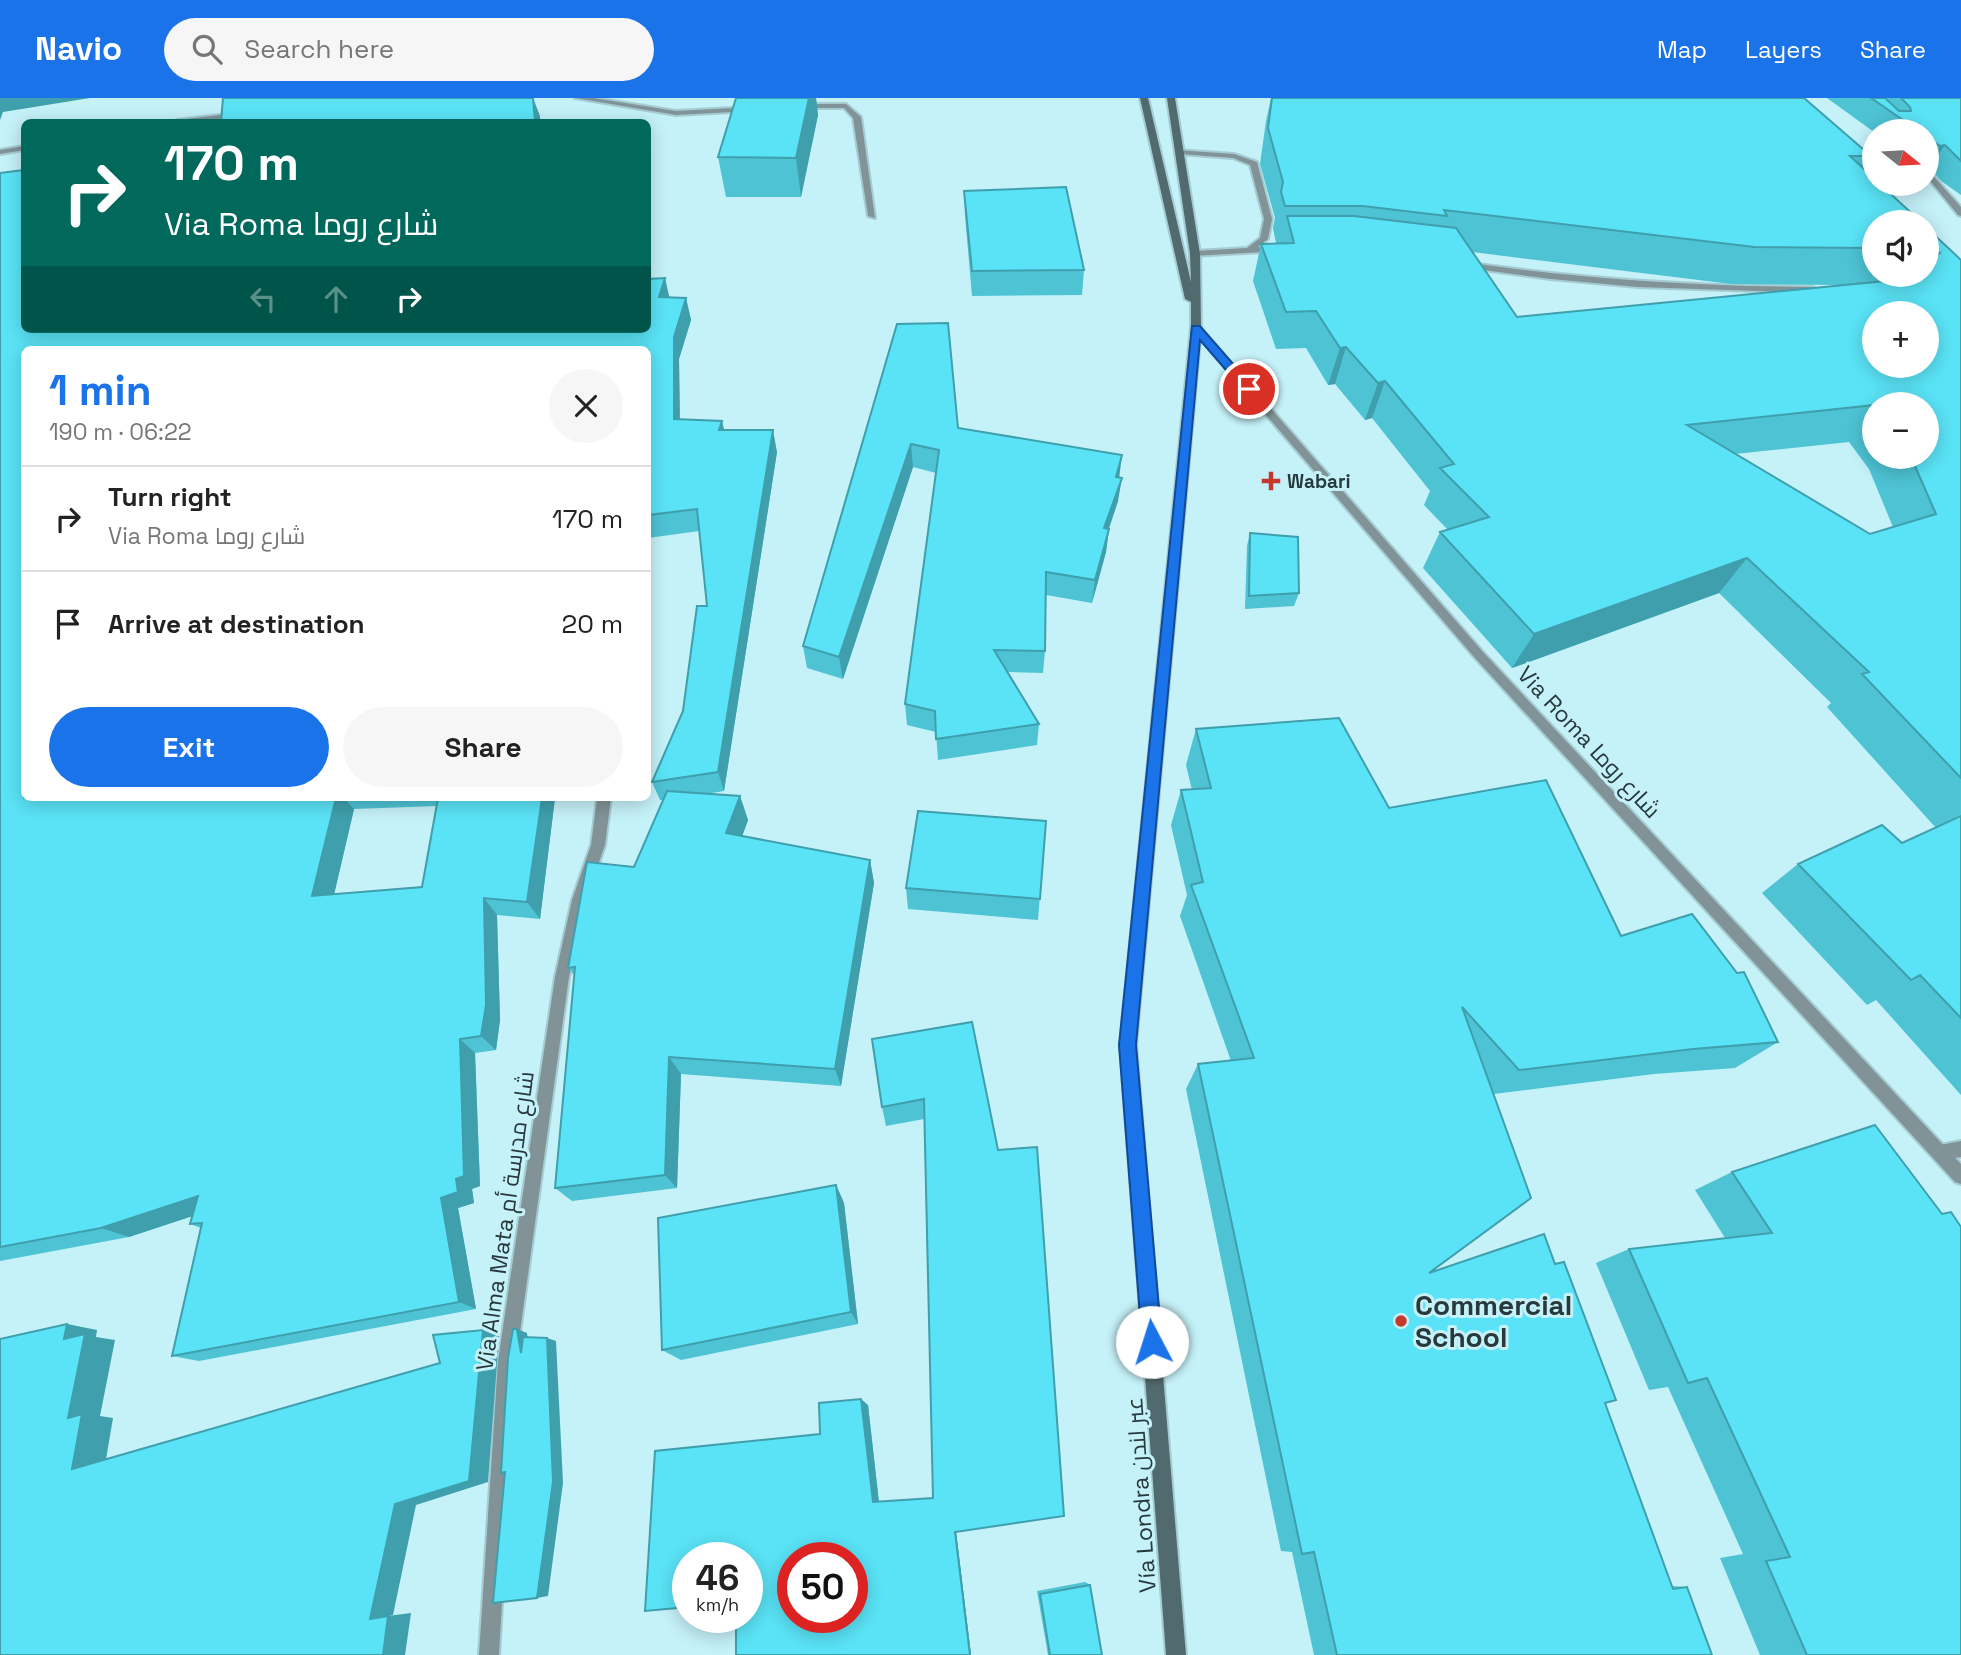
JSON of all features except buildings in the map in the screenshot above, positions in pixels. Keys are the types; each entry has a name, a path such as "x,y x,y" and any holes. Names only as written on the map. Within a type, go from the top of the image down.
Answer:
{"main road":[{"path":"1144,98 1196,328"},
{"path":"1171,98 1195,254 1196,328"},
{"name":"Vía Londra عبر لندن","path":"1176,1655 1128,1045 1196,328"}],"street":[{"path":"579,98 676,113 766,108"},
{"path":"793,107 846,106 857,117 872,216"},
{"path":"201,119 242,114"},
{"path":"0,152 21,148"},
{"path":"1179,152 1234,156 1254,164 1268,219 1264,239 1250,249"},
{"path":"1939,186 1961,213"},
{"path":"1195,254 1288,249"},
{"path":"1460,264 1590,281 1680,288 1825,290"},
{"name":"Via Roma شارع روما","path":"1196,328 1479,655 1961,1176"},
{"name":"Via Alma Mata شارع مدرسة أم","path":"489,1655 507,1361 562,977 579,900 598,845 604,801"},
{"path":"1941,1152 1961,1149"}],"place":[{"name":"Wabari","path":"1271,481"},
{"name":"Commercial School","path":"1401,1321"}],"route":[{"path":"1152,1342 1128,1045 1196,328 1249,389"}]}
